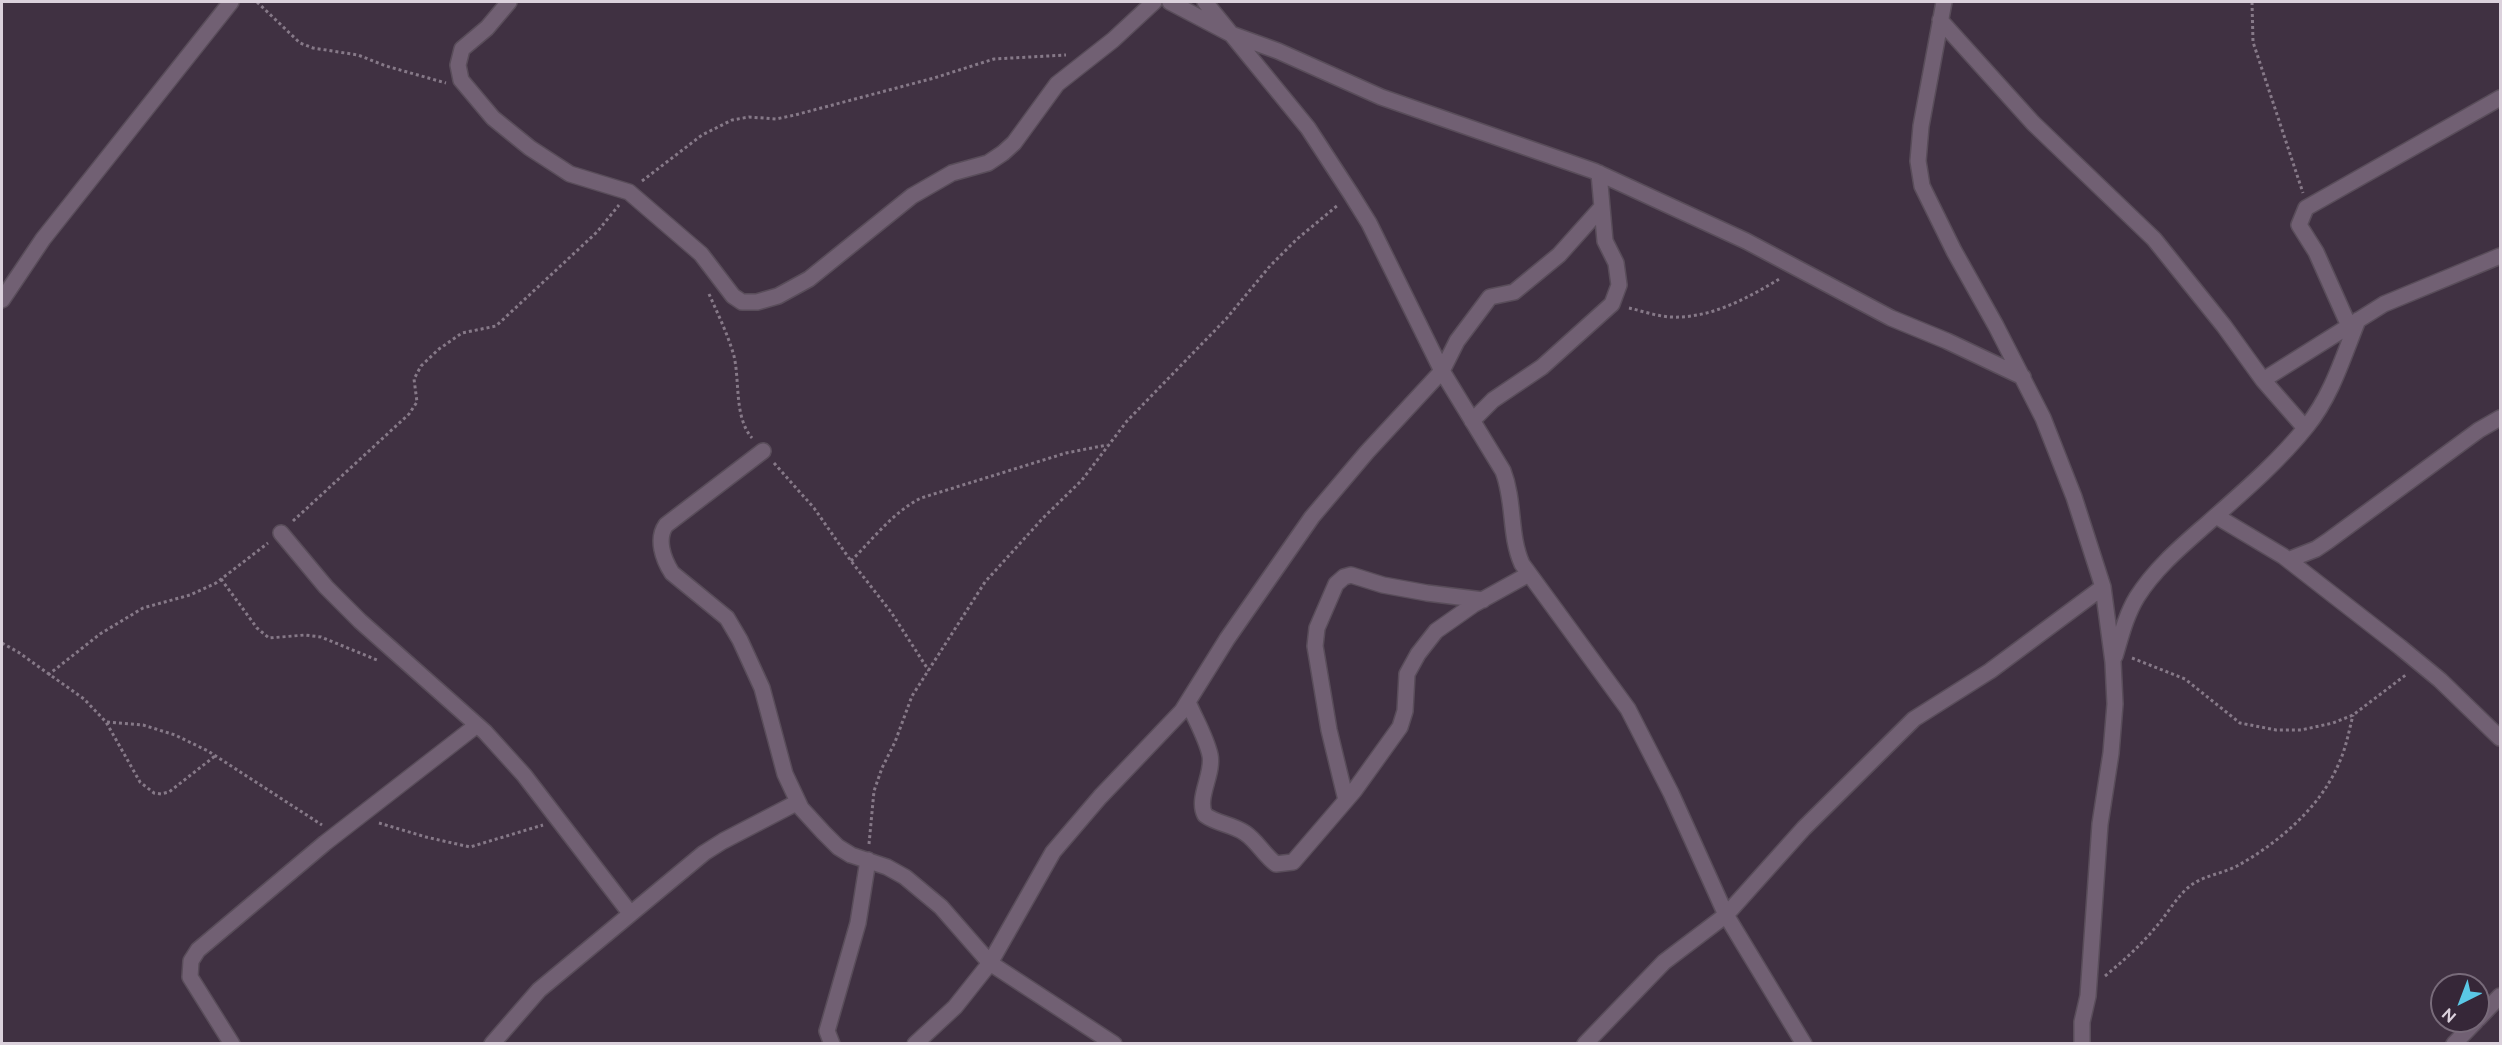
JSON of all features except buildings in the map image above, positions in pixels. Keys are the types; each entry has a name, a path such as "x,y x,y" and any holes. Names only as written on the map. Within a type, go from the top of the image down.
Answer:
{"street":[{"path":"2,300 43,239 231,2"},
{"path":"509,2 488,28 462,50 458,74 468,89 493,118 530,148 570,174 629,192 701,254 733,296 742,302 757,303 778,296 809,279 912,196 952,172 988,163 1003,153 1014,143 1058,84 1113,40 1154,2"},
{"path":"1170,2 1231,34 1278,51 1381,98 1599,173 1746,241 1891,318 1947,341 2023,377"},
{"path":"1205,2 1308,128 1374,233 1442,371 1503,471 1510,490 1516,551 1529,574 1628,709 1671,793 1726,915 1803,1044"},
{"path":"1943,2 1920,138 1918,161 1922,186 1954,252 2043,418 2066,477 2103,587 2114,656 2115,704 2112,743 2100,824 2082,1044"},
{"path":"1940,20 2033,123 2154,240 2224,326 2263,380 2305,428"},
{"path":"2114,656 2127,615 2137,596 2163,563 2216,516 2305,428 2329,394 2353,323 2300,225 2306,208 2500,98"},
{"path":"1472,421 1493,400 1542,367 1612,304 1619,285 1616,263 1605,242 1599,173"},
{"path":"915,1044 955,1006 990,963 1053,852 1100,797 1159,738 1188,702 1227,639 1326,499 1442,371 1457,341 1490,297 1511,293 1522,286 1559,255 1602,208"},
{"path":"2263,380 2384,304 2500,256"},
{"path":"2288,560 2316,549 2328,541 2479,430 2500,418"},
{"path":"763,451 666,525 661,544 666,564 672,573 727,618 740,640 762,688 785,774 801,808 838,847 905,877 941,907 990,963 1114,1044"},
{"path":"2216,516 2288,560 2428,670 2500,738"},
{"path":"280,533 360,621 477,725 524,775 630,913"},
{"path":"1188,702 1210,756 1202,809 1211,819 1236,827 1248,835 1276,864 1288,864 1298,858 1346,800 1400,727 1405,711 1407,674 1418,654 1436,631 1483,600 1529,574"},
{"path":"1346,800 1329,730 1315,646 1317,628 1336,584 1344,577 1352,575 1383,585 1483,600"},
{"path":"1585,1044 1664,962 1726,915 1804,828 1914,719 1990,671 2103,587"},
{"path":"232,1044 190,977 191,961 198,950 336,835 477,725"},
{"path":"492,1044 539,990 713,847 798,802"},
{"path":"832,1044 827,1031 858,923 868,860"},
{"path":"2454,1044 2465,1033"}],"path":[{"path":"256,2 300,43 312,48 358,55 386,66 468,89"},
{"path":"2252,2 2253,42 2301,182 2306,208"},
{"path":"48,675 100,634 143,608 190,595 221,579 280,533 409,414 417,402 414,379 421,366 439,349 462,333 496,326 597,232 629,192 702,135 732,120 749,117 776,119 795,115 934,78 994,59 1093,54"},
{"path":"868,860 874,790 912,696 986,582 1034,527 1082,480 1127,421 1226,319 1270,266 1297,239 1351,194"},
{"path":"1612,304 1671,317 1700,313 1726,307 1798,268"},
{"path":"709,292 733,355 741,418 747,432 814,508 851,561 891,612 929,671"},
{"path":"851,561 906,505 921,498 1066,453 1109,445"},
{"path":"221,579 252,621 269,638 305,635 321,637 382,663"},
{"path":"2,643 84,699 106,722 140,782 153,793 169,792 215,756"},
{"path":"2114,656 2185,680 2240,723 2276,730 2301,730 2333,723 2353,715 2400,677 2428,670"},
{"path":"2088,991 2148,937 2191,885 2208,876 2235,867 2265,848 2292,826 2319,797 2339,764 2353,715"},
{"path":"106,722 142,725 175,735 215,756 289,802 336,835"},
{"path":"359,817 426,837 470,847 560,821"}]}
